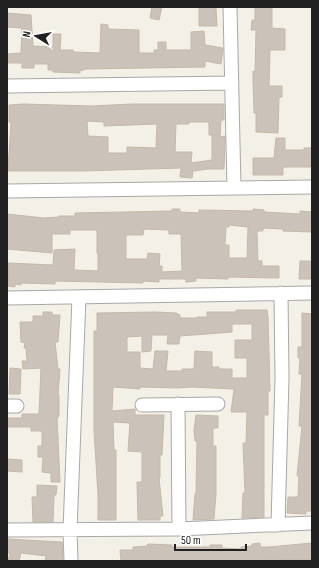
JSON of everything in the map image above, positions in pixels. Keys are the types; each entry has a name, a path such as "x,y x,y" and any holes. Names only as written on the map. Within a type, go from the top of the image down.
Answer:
{"street":[{"path":"230,7 234,188"},
{"path":"7,86 232,83"},
{"path":"7,191 312,187"},
{"path":"278,525 282,378 281,293"},
{"path":"7,298 312,293"},
{"path":"71,561 70,530 79,297"},
{"path":"178,404 179,529"},
{"path":"142,405 218,404"},
{"path":"7,530 179,529 312,524"}],"building":[{"path":"152,7 162,7 159,20 150,18"},
{"path":"199,7 216,7 217,26 199,26"},
{"path":"255,7 272,7 272,28 285,29 285,50 270,50 269,86 282,86 282,97 279,97 278,133 256,132 253,71 255,72 256,30 251,30 252,20 255,20"},
{"path":"7,13 31,15 33,46 53,47 53,34 61,34 60,50 73,50 73,52 100,53 101,24 108,25 108,29 139,30 139,53 154,53 154,50 158,50 158,42 166,42 166,50 191,50 191,32 204,31 205,45 223,48 221,64 205,61 205,67 86,69 80,71 80,73 53,72 53,70 48,70 48,64 34,64 34,68 22,68 22,63 7,63 7,54 21,53 22,28 7,27"},
{"path":"132,104 224,104 224,120 221,120 220,137 225,136 224,169 193,171 192,178 180,177 181,168 83,171 8,171 11,122 9,122 9,105 92,106","holes":["87,121 104,122 104,126 157,124 156,148 127,147 127,153 108,153 108,137 88,136","189,122 209,122 209,135 212,135 212,160 191,163 192,152 175,152 176,124 189,124"]},
{"path":"276,138 285,138 285,150 304,150 304,148 312,148 312,167 283,167 283,175 253,175 253,158 274,158"},
{"path":"172,209 180,209 180,212 199,213 199,210 253,211 253,209 264,210 264,212 300,214 300,211 312,212 312,232 283,231 283,229 263,228 263,231 257,231 258,261 262,261 262,266 279,266 279,278 196,278 196,281 186,282 186,279 159,279 159,282 143,281 143,283 55,281 55,284 21,283 21,285 15,284 15,287 8,286 8,263 53,265 54,250 75,249 74,270 98,271 98,253 97,230 70,230 70,234 52,234 52,253 7,249 7,214 44,218 75,216 75,213 172,211","holes":["229,225 248,227 247,258 229,258 229,245 225,245 226,227 229,227","144,229 169,230 169,234 181,234 182,271 162,272 162,266 159,266 160,254 148,253 147,259 126,259 126,235 143,235"]},
{"path":"300,261 312,261 312,279 299,279"},
{"path":"236,310 267,310 268,317 270,391 268,391 268,415 264,415 264,517 242,518 243,493 245,493 243,443 246,443 247,412 231,412 234,389 140,387 140,389 113,387 112,411 135,409 135,415 164,415 159,478 163,516 160,516 160,520 138,520 137,482 142,482 142,452 128,451 130,423 113,422 114,450 116,450 116,520 98,520 94,431 94,331 97,331 97,313 176,313 180,315 180,318 197,318 207,317 207,312 236,312","holes":["232,324 252,324 252,340 235,340 235,358 247,358 247,378 232,378 232,369 219,369 219,367 212,367 212,352 195,351 194,369 182,369 182,371 166,371 168,351 155,351 153,369 140,368 140,352 127,352 127,337 142,336 142,352 151,351 152,335 168,335 167,344 179,344 180,336 232,332"]},
{"path":"43,312 52,312 52,315 60,315 58,342 55,342 58,369 60,369 58,395 59,415 57,418 60,482 51,482 51,473 42,472 43,457 38,457 38,446 42,446 42,431 31,431 31,427 7,427 7,418 22,418 22,414 39,414 41,368 23,369 22,361 27,361 26,348 24,348 25,343 21,342 20,322 33,322 33,316 43,316"},
{"path":"302,313 312,314 312,511 306,511 306,514 287,513 288,497 298,497 299,476 297,476 302,426 299,426 302,374 299,374 300,358 298,358 298,347 302,347"},
{"path":"10,368 21,369 20,394 9,394"},
{"path":"196,415 218,416 218,428 213,428 213,446 216,446 216,494 214,519 193,520 196,494 197,441 195,441 194,430"},
{"path":"7,459 22,460 22,472 7,471"},
{"path":"37,485 57,486 56,495 54,495 53,522 33,522 32,497 37,497"},
{"path":"7,539 62,542 63,561 45,561 46,556 21,553 19,561 8,561 10,553 7,553"},
{"path":"260,543 260,547 269,547 312,543 312,560 121,561 120,550 133,550 133,547 147,546 148,544 172,545 172,547 210,547 210,545 222,545 222,548 241,549 241,547 252,546 252,544"}]}
